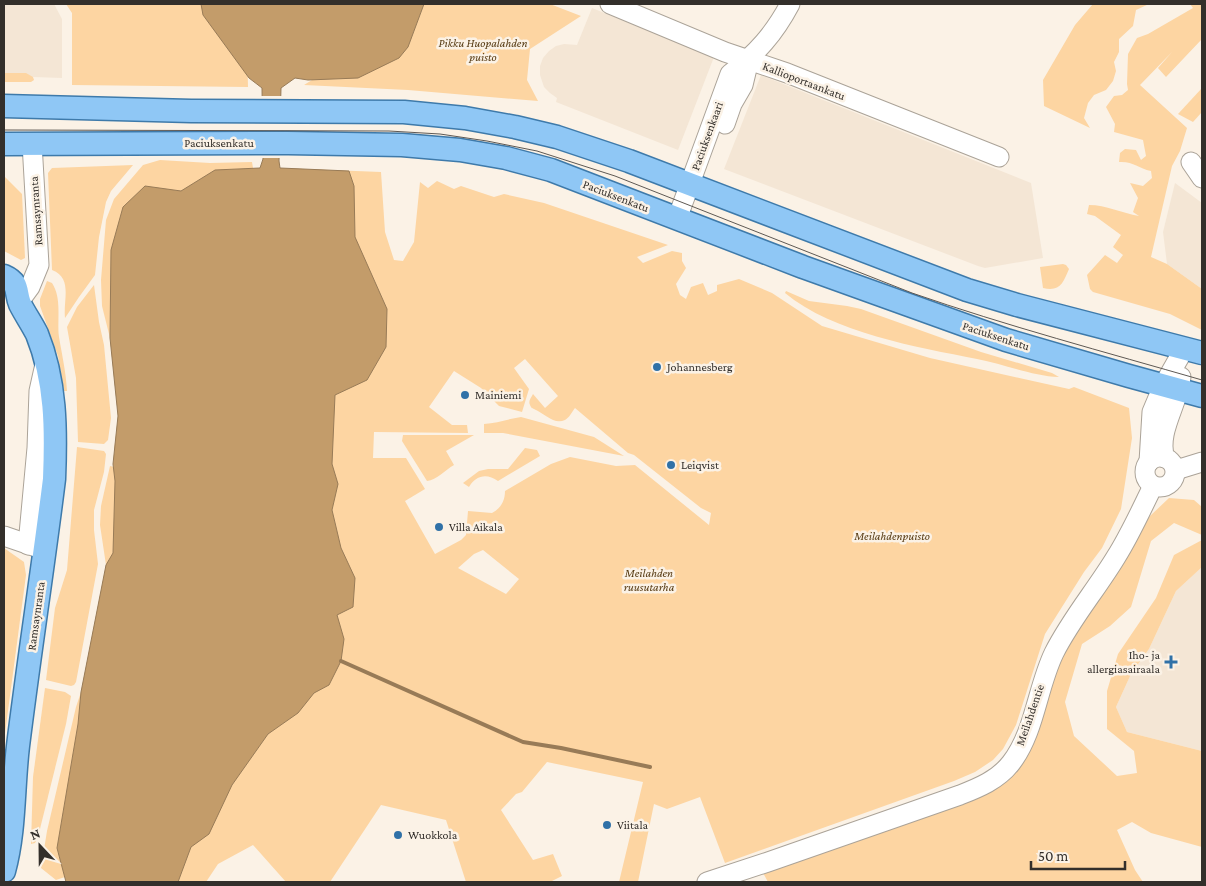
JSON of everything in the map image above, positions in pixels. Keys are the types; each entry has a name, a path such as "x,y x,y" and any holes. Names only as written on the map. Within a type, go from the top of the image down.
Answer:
{"main road":[{"path":"4,106 404,112 466,118 506,125 557,137 695,185 967,290 1193,351"},
{"name":"Paciuksenkatu","path":"4,144 288,143 402,145 460,150 506,158 551,170 682,222 1006,340 1202,396"},
{"name":"Ramsaynranta","path":"4,276 17,288 11,299 36,333 46,360 53,396 55,448 54,479 36,548 25,689 15,766 11,826 4,871"}],"street":[{"name":"Kallioportaankatu","path":"610,4 715,46 725,52 1000,157"},
{"name":"Paciuksenkaari","path":"682,222 695,185 732,104 743,85 749,60 766,42 790,4"},
{"name":"Ramsaynranta","path":"11,299 35,277 39,265 32,143"},
{"path":"1191,162 1202,178"},
{"path":"1193,351 1171,388 1163,439 1163,463 1175,476 1168,486 1158,488 1149,483 1145,475 1145,470 1163,463 1202,462"},
{"name":"Meilahdentie","path":"707,882 960,795 985,785 999,775 1011,764 1024,741 1045,671 1064,634 1116,556 1153,486"},
{"path":"4,536 36,548"}],"shaded area":[{"path":"4,4 54,4 62,19 62,78 4,76"},
{"path":"201,4 424,4 408,47 399,58 358,78 308,80 295,78 281,88 280,168 349,171 354,186 355,237 387,309 386,347 367,380 335,395 332,464 338,484 332,510 341,548 355,578 353,607 337,615 344,639 341,661 329,685 314,693 298,713 268,734 232,785 209,834 191,847 178,882 66,882 57,848 78,724 81,692 106,565 113,553 115,481 113,464 118,416 110,338 111,250 123,207 145,186 181,191 215,170 260,168 263,159 262,88 249,78 203,15"},
{"path":"592,8 714,57 678,150 556,102 557,98 544,87 540,75 540,66 543,58 556,46 564,44 577,45"},
{"path":"761,75 1031,183 1043,258 985,268 724,169"},
{"path":"1175,183 1202,203 1202,289 1167,264 1163,232"},
{"name":"Iho- ja allergiasairaala","path":"1202,567 1202,751 1127,732 1116,707 1131,674 1149,649 1176,591"}],"green space":[{"path":"66,4 246,4 248,87 72,85 72,13"},
{"name":"Pikku Huopalahden puisto","path":"424,4 550,4 581,16 530,49 527,80 538,101 408,90 304,85 312,80 308,80 412,36"},
{"path":"1093,4 1149,4 1136,10 1133,26 1119,39 1119,52 1114,62 1116,71 1113,81 1106,90 1094,95 1088,103 1084,118 1090,128 1044,106 1043,80 1075,25"},
{"path":"1190,4 1202,4 1202,39 1166,77 1158,68 1172,52 1140,85 1187,128 1180,151 1172,166 1151,257 1167,264 1202,289 1202,330 1170,314 1093,292 1090,289 1087,275 1105,255 1117,263 1123,255 1113,247 1121,235 1095,216 1087,214 1089,205 1102,206 1139,216 1133,212 1138,198 1130,183 1143,186 1152,178 1151,171 1132,164 1119,162 1120,153 1125,149 1136,150 1141,160 1146,156 1143,140 1114,132 1115,124 1106,107 1114,96 1122,95 1128,90 1128,54 1137,38 1148,34 1193,8"},
{"path":"4,73 26,73 33,77 34,80 31,82 4,82"},
{"path":"1202,88 1202,112 1193,122 1178,114"},
{"path":"160,160 210,163 252,162 253,168 260,168 128,448 114,451 118,416 110,338 102,306 101,280 106,220 114,199 143,165"},
{"path":"133,165 111,191 106,202 99,237 95,275 65,318 65,284 63,278 52,270 48,173 52,168"},
{"path":"280,168 381,172 385,232 394,260 403,261 414,242 420,182 428,188 437,181 454,189 461,186 494,197 504,194 544,203 668,245 637,257 643,263 672,251 682,253 682,261 686,268 676,284 680,295 686,299 691,287 703,283 708,295 717,291 717,285 739,279 772,293 822,326 930,358 1069,389 1074,387 1129,408 1132,438 1121,509 1102,548 1084,572 1045,634 1016,725 1003,749 993,760 975,772 725,863 700,797 667,809 654,804 638,882 619,882 643,782 547,762 522,792 516,794 501,810 533,860 553,854 562,876 550,882 466,882 446,820 381,805 330,882 286,882 253,845 218,864 206,882 158,882","holes":["525,359 558,396 545,408 533,394 529,402 532,408 557,421 568,418 575,408 628,453 634,455 701,508 711,513 709,525 635,465 616,466 570,457 551,464 505,491 502,504 492,513 468,511 466,535 461,540 435,554 405,501 425,489 406,458 373,458 374,432 468,433 467,425 452,425 429,407 454,371 481,388 499,406 522,412 529,389 514,368","483,550 519,579 506,594 458,568 474,554"]},
{"path":"4,176 22,194 25,258 21,260 4,251"},
{"path":"1063,264 1069,269 1060,285 1053,289 1043,288 1040,267"},
{"path":"47,281 52,283 57,295 59,337 67,391 64,391 58,356 40,306 40,299"},
{"path":"94,285 104,345 111,418 108,440 104,444 78,442 76,378 67,327 77,307"},
{"path":"786,291 809,301 861,309 981,352 1052,373 1059,377 876,336 851,328 805,307 785,293"},
{"path":"521,417 594,437 624,456 503,433 484,433 484,424"},
{"path":"403,435 474,435 446,451 454,465 438,477 427,481 402,441"},
{"path":"77,447 104,451 106,454 104,472 94,510 98,564 76,682 71,686 46,680 55,608 67,570"},
{"path":"525,448 537,450 540,456 498,481 494,478 482,476 469,487 463,483 479,471 508,469"},
{"path":"110,466 119,468 133,479 65,877 56,880 41,868 47,831 81,692 106,565 100,525 101,506"},
{"path":"1169,498 1194,500 1202,507 1202,535 1174,523 1151,541 1131,607 1110,626 1082,644 1065,702 1074,736 1117,776 1137,773 1134,751 1107,729 1107,691 1118,654 1156,598 1174,555 1202,540 1202,567 1176,591 1149,649 1131,674 1116,707 1127,732 1202,751 1202,847 1151,833 1132,822 1117,830 1135,870 1143,882 768,882 762,871 982,794 1008,781 1029,747 1053,675 1071,635 1150,516"},
{"path":"4,548 24,562 26,575 4,741"},
{"path":"45,688 65,692 71,696 66,724 38,837 35,843 31,844 33,777"}],"pier":[{"path":"260,96 283,96 282,158 261,158"}],"waterway":[{"path":"341,661 523,742 650,767"}],"tram line":[{"path":"4,130 389,131 440,134 537,151 615,176 912,293 1020,328 1202,380"}],"place":[{"name":"Johannesberg","path":"657,367"},
{"name":"Mainiemi","path":"465,395"},
{"name":"Leiqvist","path":"671,465"},
{"name":"Villa Aikala","path":"439,527"},
{"name":"Iho- ja allergiasairaala","path":"1171,662"},
{"name":"Viitala","path":"607,825"},
{"name":"Wuokkola","path":"398,835"}],"park label":[{"name":"Meilahdenpuisto","path":"892,536"},
{"name":"Meilahden ruusutarha","path":"649,580"}]}
